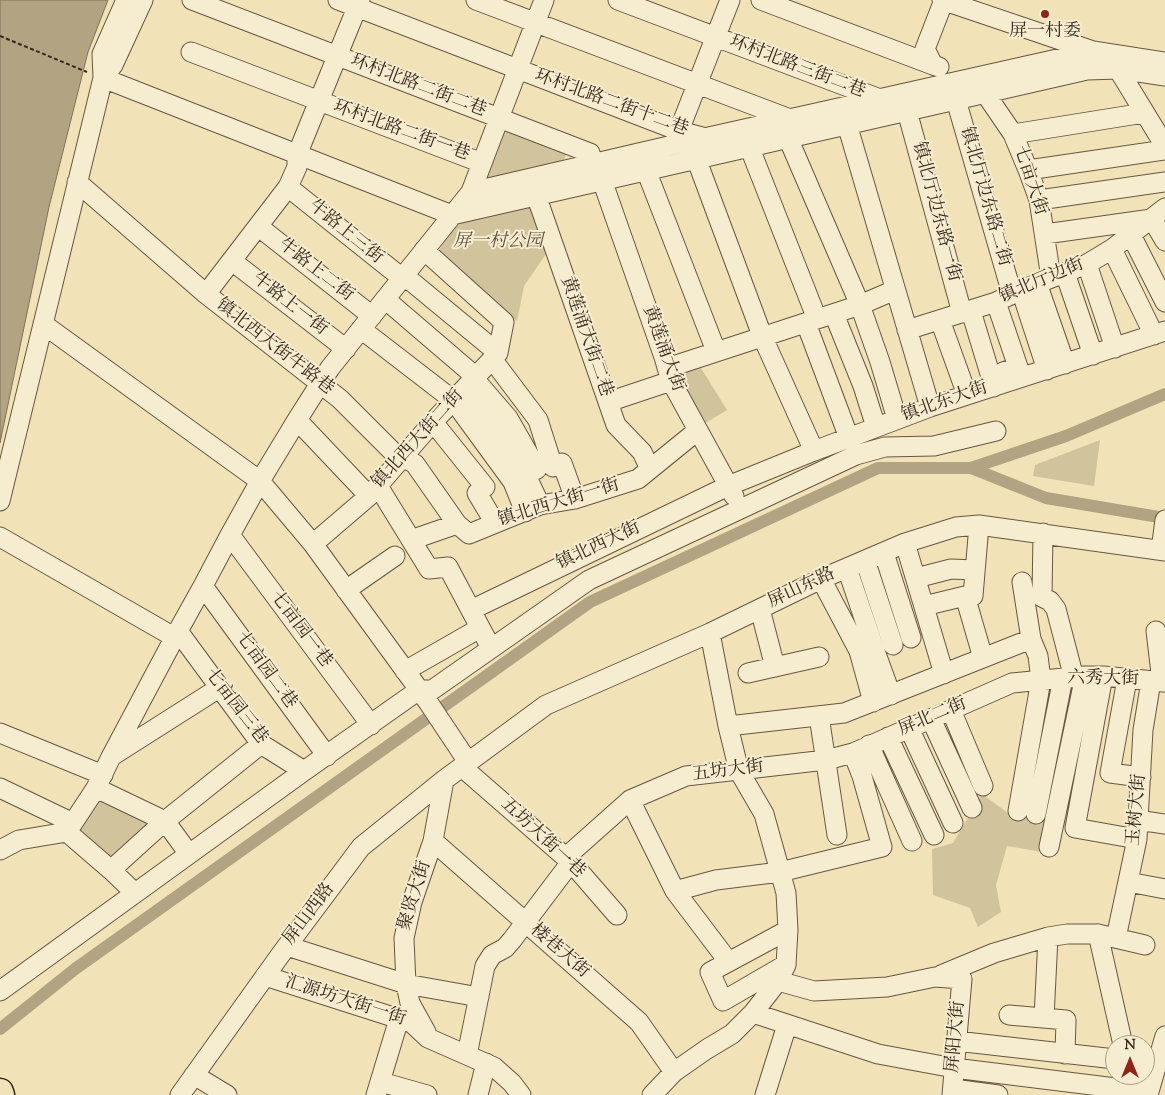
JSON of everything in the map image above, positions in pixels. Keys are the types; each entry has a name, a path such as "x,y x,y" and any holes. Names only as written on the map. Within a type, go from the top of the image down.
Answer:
{"street":[{"path":"0,501 103,78 102,54 126,0"},
{"path":"103,78 113,65 143,0"},
{"name":"环村北路二街二巷","path":"192,0 590,152 592,163"},
{"name":"环村北路二街十二巷","path":"338,0 358,4 518,69 676,138 705,138 790,119"},
{"path":"476,0 790,119 907,111 1086,70 1118,69 1165,76"},
{"path":"0,850 19,840 70,828 100,781 176,634 260,481 320,384 470,192 544,0"},
{"name":"环村北路三街二巷","path":"618,0 880,99"},
{"path":"470,192 592,163 676,138 730,0"},
{"path":"761,0 965,79"},
{"path":"933,65 924,49 943,0 1093,51 1165,62"},
{"path":"206,294 288,187 297,168 298,155 358,4"},
{"path":"103,78 452,215 788,138 845,116 880,99 1093,51 1118,69 1165,146"},
{"name":"环村北路二街一巷","path":"191,52 482,163"},
{"name":"七亩大街","path":"985,93 1013,134 1039,200 1045,234 1030,287"},
{"name":"镇北厅边东路二街","path":"956,100 1030,287"},
{"name":"镇北厅边东路一街","path":"907,111 966,312 1000,385"},
{"path":"1013,134 1144,113"},
{"path":"845,116 930,407"},
{"path":"788,138 860,305 897,419"},
{"path":"749,146 819,319 849,438"},
{"path":"1028,170 1165,150"},
{"path":"696,158 763,338 814,451"},
{"path":"646,170 716,351"},
{"name":"黄莲涌大街","path":"602,180 669,375 697,431 741,509"},
{"name":"镇北西大街牛路巷","path":"77,182 206,294 340,400 401,460 408,460 415,464 457,524"},
{"path":"1039,200 1165,182"},
{"name":"牛路上三街","path":"288,187 402,278 412,282 495,356 538,420 553,467 562,463 575,499"},
{"name":"黄莲涌大街二巷","path":"536,195 616,425 642,452 650,469"},
{"path":"1045,234 1159,213 1165,241"},
{"name":"镇北厅边街","path":"907,330 966,312 1087,264 1112,249 1159,213"},
{"name":"牛路上二街","path":"258,227 367,322 465,389"},
{"path":"1131,235 1165,302"},
{"path":"1112,249 1160,333"},
{"path":"424,250 504,322 495,356"},
{"name":"牛路上一街","path":"232,261 346,349"},
{"path":"1087,264 1115,348"},
{"path":"1030,287 1093,355"},
{"path":"1030,287 1056,367"},
{"path":"1000,385 1003,372 1018,367 1030,287"},
{"path":"608,402 669,375 716,351 763,338 819,319 860,305 895,290"},
{"path":"385,299 465,389 513,482 533,509"},
{"path":"819,319 862,386 876,427"},
{"path":"940,320 967,395"},
{"name":"五坊大街一巷","path":"43,324 260,481 313,544 405,671 449,732 465,765 568,860 618,915"},
{"name":"镇北东大街","path":"728,486 930,407 1160,333"},
{"name":"镇北西大街二街","path":"313,544 374,491 433,422 495,356"},
{"path":"465,389 477,382 508,418 537,469 526,475 533,509"},
{"path":"298,420 374,491 411,540 429,569 448,567 491,648"},
{"path":"433,422 485,487 477,493 495,523"},
{"name":"镇北西大街一街","path":"457,524 469,534 533,509 575,499 638,479 697,431"},
{"path":"0,991 304,771 370,725 432,690 589,580 856,455 885,448 934,446 996,431"},
{"name":"镇北西大街","path":"471,610 728,486"},
{"path":"411,540 457,524"},
{"path":"924,606 965,596 973,596 979,525"},
{"name":"屏山东路","path":"465,765 546,705 710,633 821,579 905,543 956,527 979,525 1043,533 1163,540"},
{"path":"1043,533 1042,597 1050,601 1056,609 1081,677 1076,828 1138,830 1165,824"},
{"name":"七亩园一巷","path":"230,535 370,725"},
{"path":"0,537 176,634"},
{"path":"905,543 944,674"},
{"path":"884,552 911,638"},
{"path":"346,590 395,556"},
{"path":"865,560 893,645"},
{"path":"847,568 891,695"},
{"path":"916,578 952,569 975,570"},
{"path":"821,579 859,651 873,702"},
{"path":"1022,582 1031,639 1038,656 1041,680 1027,812 1081,677"},
{"name":"七亩园二巷","path":"203,586 327,756"},
{"path":"965,596 983,658"},
{"path":"760,609 775,667"},
{"path":"405,671 480,628"},
{"path":"875,651 932,631"},
{"name":"玉树大街","path":"1116,938 1138,830 1143,730 1159,682 1156,631"},
{"path":"652,1095 674,1072 732,1034 753,1013 782,973 788,930 786,894 764,814 738,771 710,633"},
{"name":"七亩园三巷","path":"176,634 261,744 304,771"},
{"path":"728,726 844,713 1031,639"},
{"path":"748,673 819,657"},
{"path":"1049,847 1081,677"},
{"name":"六秀大街","path":"1041,680 1081,677 1159,682"},
{"path":"1127,679 1110,773 1141,777"},
{"name":"屏北二街","path":"826,760 861,749 1012,683 1041,680"},
{"path":"111,757 219,688"},
{"path":"950,710 983,786"},
{"path":"819,716 837,835"},
{"path":"931,718 972,808"},
{"path":"909,728 953,822"},
{"path":"0,733 100,781 165,821 189,854"},
{"path":"888,737 934,836"},
{"path":"111,870 165,821 261,744"},
{"path":"861,749 912,841"},
{"path":"675,891 716,880 780,872 882,848 862,776 861,749"},
{"name":"五坊大街","path":"467,1055 485,966 492,955 505,948 568,860 630,800 686,776 826,760"},
{"name":"屏山西路","path":"180,1095 361,847 465,765"},
{"name":"聚贤大街","path":"428,1038 410,1003 406,984 404,938 412,902 433,841 444,780"},
{"path":"0,788 70,828 135,894"},
{"path":"630,800 675,891 728,961"},
{"name":"楼巷大街","path":"433,841 639,1022 674,1072"},
{"path":"1128,882 1165,890"},
{"path":"782,973 723,1001 710,972 788,930"},
{"path":"782,973 814,990 886,987 935,977 994,954 1048,937 1067,934 1098,934 1145,945"},
{"path":"1098,934 1121,1035"},
{"path":"1044,1018 1048,937"},
{"path":"287,946 406,984 479,996"},
{"name":"汇源坊大街一街","path":"265,976 412,1023 428,1038 494,1067 512,1083 521,1095"},
{"name":"屏阳大街","path":"935,977 962,979 952,1092"},
{"path":"753,1013 878,1054 954,1068 1148,1094"},
{"path":"1009,1015 1066,1020 1065,1054"},
{"path":"399,1019 378,1088 427,1095"},
{"path":"771,1094 787,1025"},
{"path":"1155,1055 1165,1036"},
{"path":"956,1041 1105,1058"},
{"path":"478,1095 486,1063"},
{"path":"194,1076 227,1095"},
{"path":"952,1092 998,1095"}],"path":[{"path":"0,36 103,78"}],"green space":[{"name":"屏一村公园","path":"503,125 569,148 540,214 550,248 524,286 517,321 437,253 452,231"},
{"path":"696,360 727,410 702,425 671,375"},
{"path":"1100,440 1094,486 1033,476 1035,465"},
{"path":"99,793 155,822 110,864 73,832"},
{"path":"982,794 1008,813 1048,819 1042,852 1007,846 996,885 1001,912 978,927 970,908 933,895 932,849 953,843"}],"shaded area":[{"path":"0,0 108,0 88,52 49,207 0,443"}],"waterway":[{"path":"971,468 1066,436 1165,394"},
{"path":"0,1029 75,969 590,602 878,468 971,468 1046,498 1165,518"}],"place":[{"name":"屏一村委","path":"1045,14"}]}
